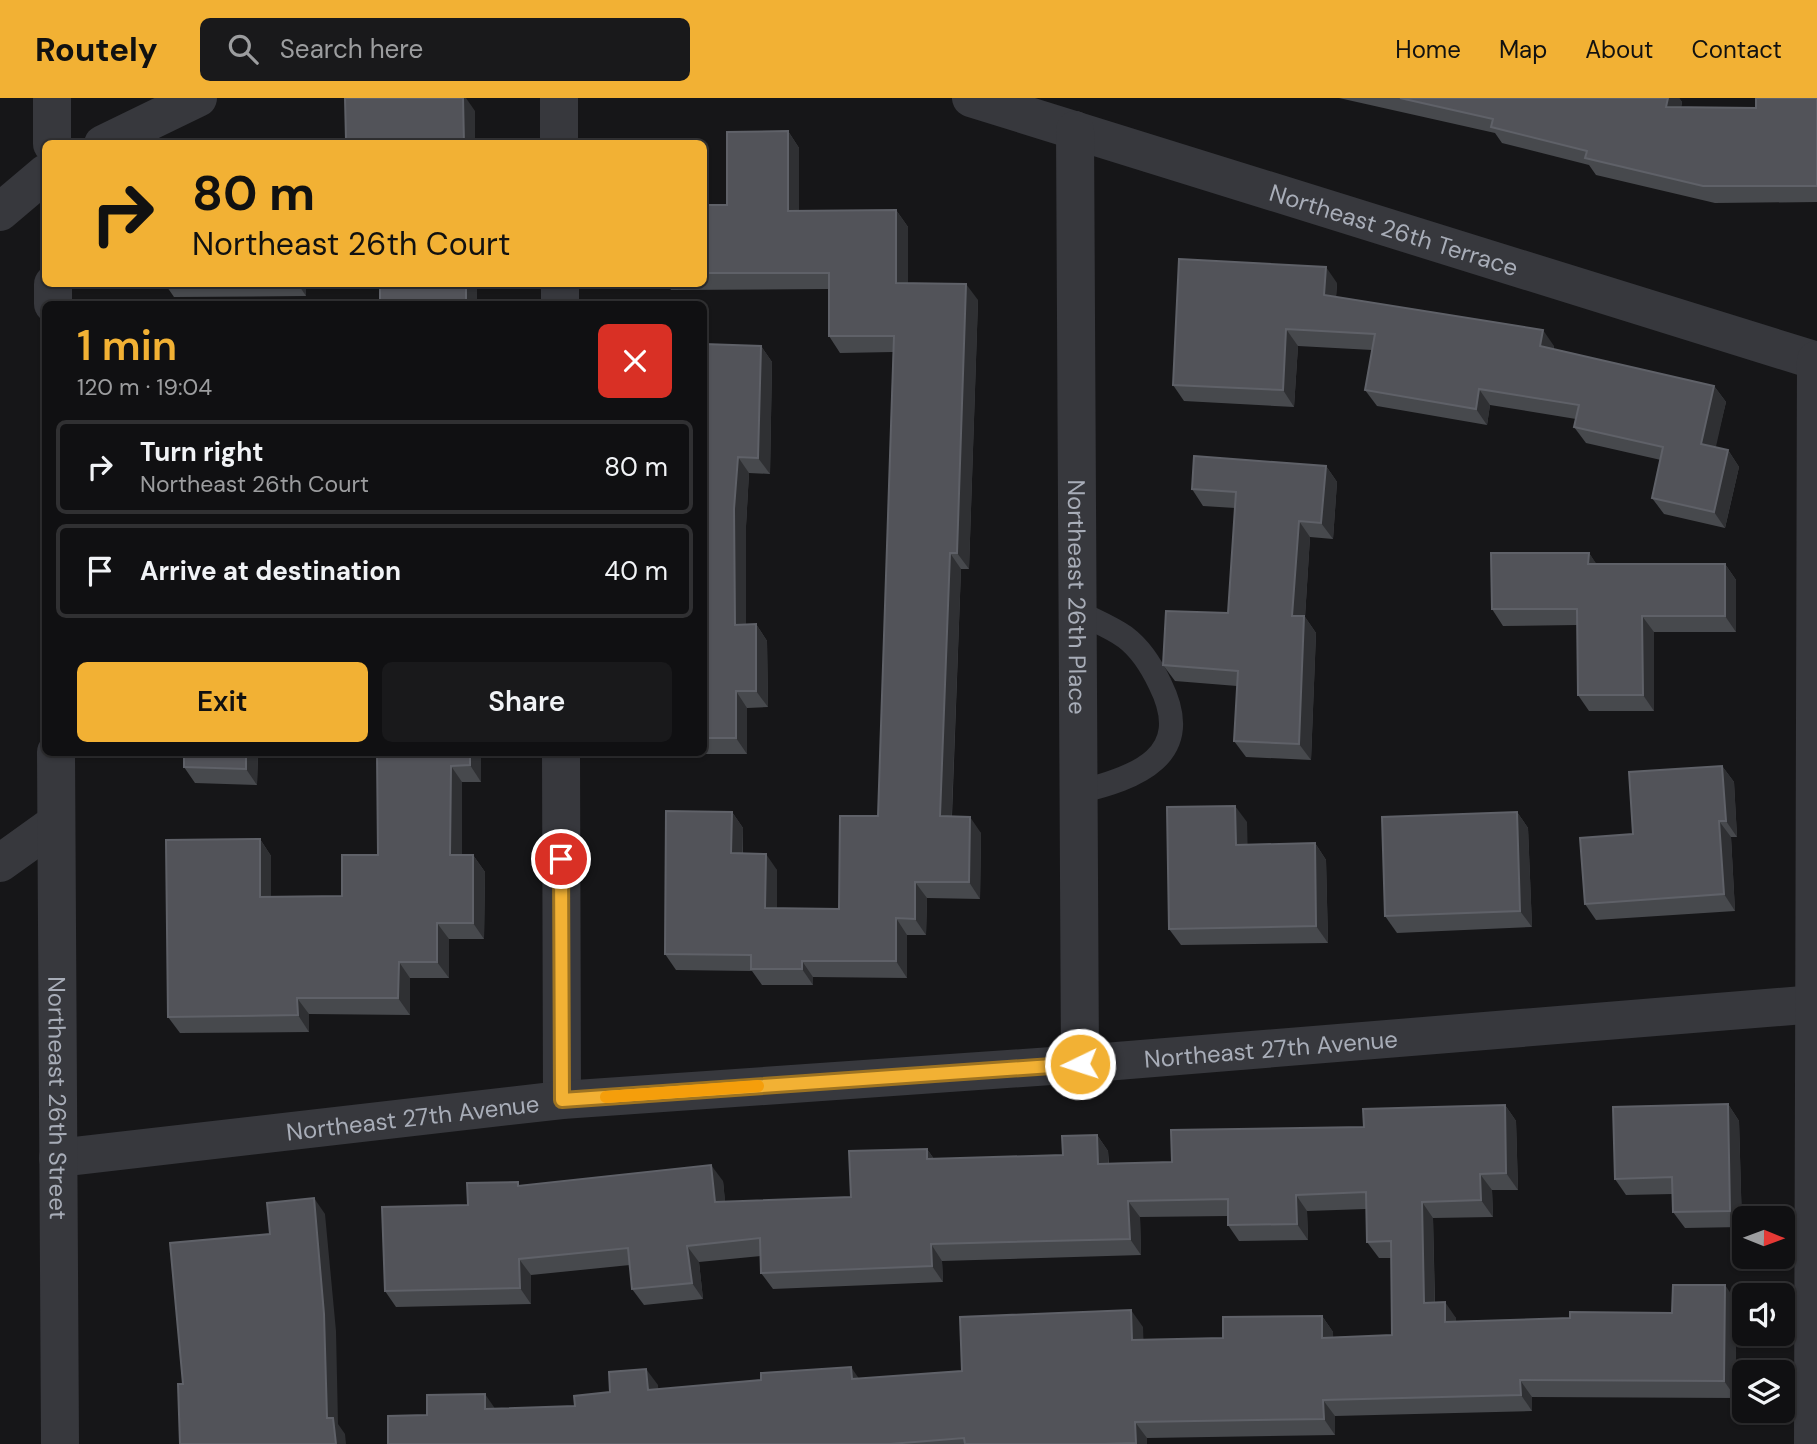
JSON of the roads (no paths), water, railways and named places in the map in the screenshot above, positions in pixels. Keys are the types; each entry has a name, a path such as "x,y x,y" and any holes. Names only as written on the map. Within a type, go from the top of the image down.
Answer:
{"street":[{"path":"52,98 52,140"},
{"path":"111,140 198,98"},
{"path":"559,98 559,140"},
{"name":"Northeast 26th Terrace","path":"971,98 1817,361"},
{"name":"Northeast 26th Place","path":"1075,130 1080,1064"},
{"path":"0,212 42,176"},
{"path":"1813,1444 1817,361"},
{"name":"Northeast 26th Street","path":"56,756 61,1444"},
{"path":"561,756 562,1100"},
{"path":"0,863 56,822"},
{"name":"Northeast 27th Avenue","path":"58,1158 562,1100 1080,1064 1816,1004"}],"lane":[{"path":"1078,612 1126,638 1151,664 1170,704 1172,731 1155,762 1124,781 1078,792"}]}
